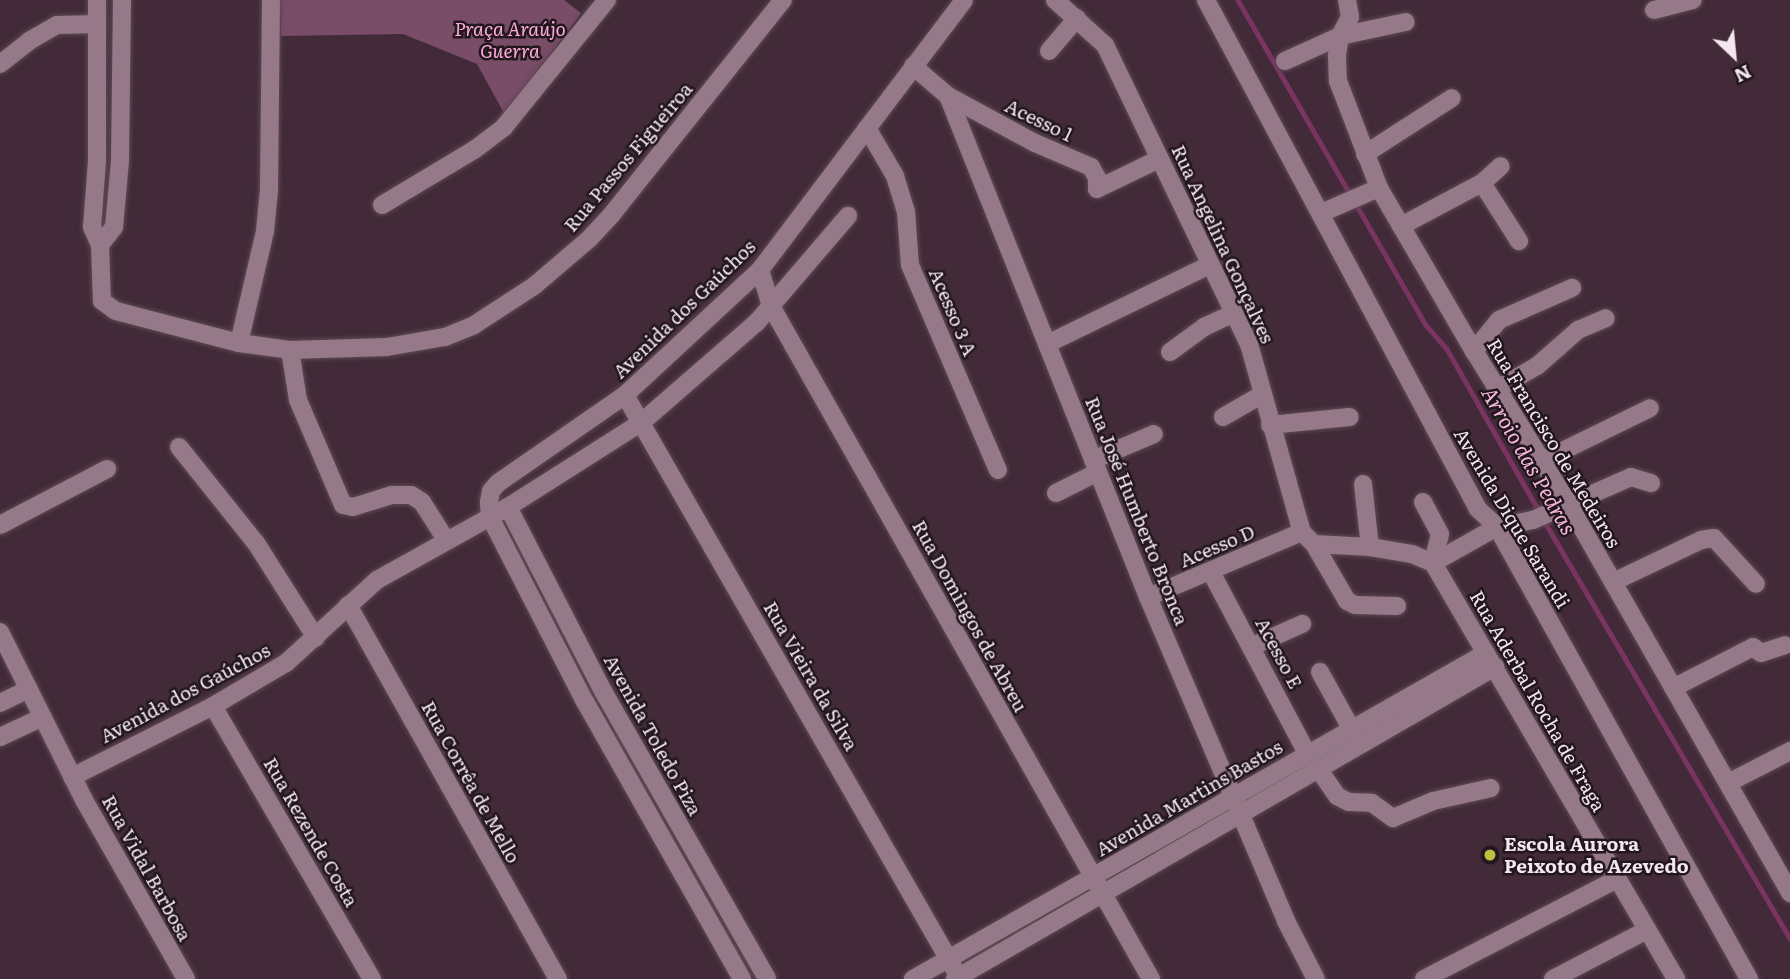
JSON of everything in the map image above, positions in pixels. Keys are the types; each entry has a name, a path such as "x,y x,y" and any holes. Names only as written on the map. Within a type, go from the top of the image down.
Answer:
{"street":[{"path":"97,0 97,160 92,227 100,245 114,227 120,161 122,0"},
{"path":"239,343 265,231 269,190 271,0"},
{"name":"Rua Passos Figueiroa","path":"100,245 100,297 104,305 116,311 239,343 290,351 387,347 445,337 474,325 534,286 589,239 612,214 783,0"},
{"name":"Avenida dos Gaúchos","path":"490,517 491,491 498,483 625,395 760,270 964,0"},
{"name":"Rua Angelina Gonçalves","path":"1055,0 1105,45 1249,344 1270,425 1308,538 1344,598 1355,605 1397,606"},
{"name":"Avenida Dique Sarandi","path":"1206,0 1478,509 1497,527 1749,979"},
{"name":"Rua Francisco de Medeiros","path":"1347,0 1350,17 1340,36 1337,56 1338,81 1365,154 1371,191 1401,226 1542,461 1562,508 1613,582 1790,893"},
{"path":"1654,10 1693,0"},
{"path":"382,205 474,150 504,127 598,3"},
{"path":"1049,51 1077,18"},
{"path":"1285,61 1340,36 1406,22"},
{"path":"0,64 29,41 57,25 97,24"},
{"path":"98,65 123,65"},
{"name":"Rua José Humberto Bronca","path":"913,66 948,96 1148,597 1286,921 1316,979"},
{"name":"Acesso 1","path":"948,96 1035,143 1091,167 1097,178 1092,195 1160,159"},
{"path":"1365,154 1452,98"},
{"name":"Acesso 3 A","path":"867,128 895,176 906,212 910,265 998,470"},
{"path":"97,160 120,161"},
{"path":"1401,226 1482,183 1501,166"},
{"path":"1482,183 1519,241"},
{"path":"1321,213 1371,191"},
{"name":"Avenida dos Gaúchos","path":"72,777 213,706 286,663 316,638 348,604 394,569 508,507 642,422 741,337 848,216"},
{"path":"1047,344 1210,265"},
{"name":"Rua Domingos de Abreu","path":"760,270 771,306 1151,979"},
{"path":"1474,351 1499,320 1541,300 1554,299 1572,288"},
{"path":"1170,352 1205,327 1234,313"},
{"path":"1497,389 1536,366 1578,330 1606,318"},
{"path":"290,351 298,400 343,505 353,507 392,495 411,495 422,502 446,540"},
{"path":"1223,417 1263,394"},
{"name":"Rua Vieira da Silva","path":"625,395 958,978"},
{"path":"1542,461 1650,408"},
{"path":"1270,425 1350,417"},
{"path":"1056,493 1096,466 1154,434"},
{"path":"179,447 256,543 316,638"},
{"path":"0,525 107,469"},
{"path":"1433,563 1497,527 1533,520 1631,478 1651,483"},
{"path":"1363,484 1370,547"},
{"path":"1423,502 1440,534 1433,563"},
{"name":"Avenida Toledo Piza","path":"508,507 603,691 767,979"},
{"path":"490,517 585,702 742,979"},
{"path":"1308,538 1412,554 1433,563"},
{"name":"Acesso D","path":"1148,597 1308,538"},
{"path":"1613,582 1701,540 1714,538 1756,584"},
{"name":"Rua Aderbal Rocha de Fraga","path":"1433,563 1676,979"},
{"name":"Acesso E","path":"1211,572 1313,762 1342,799 1372,803 1393,818 1433,801 1491,788"},
{"name":"Rua Corrêa de Mello","path":"348,604 558,979"},
{"path":"1253,646 1302,624"},
{"name":"Rua Vidal Barbosa","path":"0,632 72,777 186,979"},
{"path":"1673,688 1753,646 1761,653 1785,645"},
{"name":"Avenida Martins Bastos","path":"913,979 1232,798 1313,762 1490,660"},
{"name":"Avenida Martins Bastos","path":"958,978 1240,816 1352,730 1490,660"},
{"path":"1320,672 1352,730"},
{"path":"0,703 29,689"},
{"path":"585,702 603,691"},
{"name":"Rua Rezende Costa","path":"213,706 372,979"},
{"path":"0,737 43,717"},
{"path":"1728,783 1790,751"},
{"path":"1773,864 1790,856"},
{"path":"685,876 702,866"},
{"path":"1424,979 1450,973 1617,879"},
{"path":"1553,979 1647,930"}],"green space":[{"name":"Praça Araújo Guerra","path":"280,0 564,0 581,13 505,115 477,64 403,34 281,36"}],"waterway":[{"name":"Arroio das Pedras","path":"1238,0 1351,196"},
{"name":"Arroio das Pedras","path":"1356,204 1426,325 1447,349 1539,511"},
{"name":"Arroio das Pedras","path":"1543,519 1790,939"}],"place":[{"name":"Escola Aurora Peixoto de Azevedo","path":"1490,855"}]}
